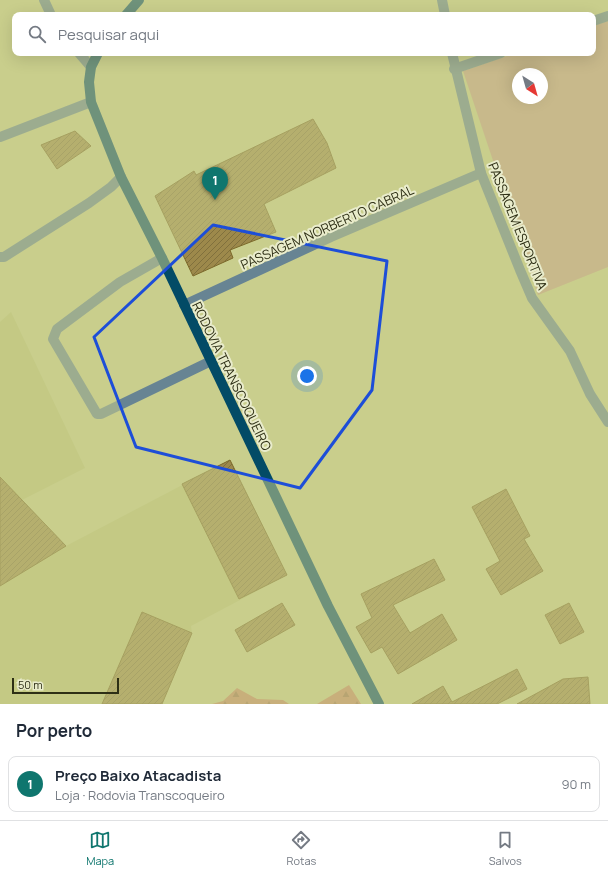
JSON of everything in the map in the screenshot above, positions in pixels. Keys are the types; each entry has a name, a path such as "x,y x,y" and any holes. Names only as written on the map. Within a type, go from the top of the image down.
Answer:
{"main road":[{"path":"129,12 139,0"},
{"name":"RODOVIA TRANSCOQUEIRO","path":"96,56 91,67 89,82 91,102 121,177 162,258 324,598 379,704"}],"street":[{"path":"44,0 50,12"},
{"path":"442,0 444,12"},
{"path":"596,20 608,16"},
{"path":"82,56 91,67"},
{"name":"PASSAGEM ESPORTIVA","path":"452,56 454,69 481,173 532,298 570,351 590,394 608,422"},
{"path":"454,69 492,56"},
{"path":"0,137 91,102"},
{"name":"PASSAGEM NORBERTO CABRAL","path":"184,305 331,237 481,173"},
{"path":"0,257 4,257 88,203 111,187 121,177"},
{"path":"162,258 120,282 57,329 53,339 97,414 100,414 211,361"}],"highlighted area":[{"path":"213,225 387,261 372,390 300,488 136,447 94,337"}],"shaded area":[{"path":"608,21 608,267 538,295 463,71 507,56 596,56 596,25"},
{"path":"11,312 85,468 22,500 66,546 230,460 287,575 191,626 192,633 162,704 0,704 0,322"}],"green space":[{"path":"349,685 361,704 317,704"},
{"path":"237,688 257,699 283,700 289,704 212,704 223,701"}],"building":[{"path":"313,119 327,143 336,168 264,204 276,232 230,250 233,258 193,276 155,196 194,171 196,175"},
{"path":"75,131 91,146 57,169 41,145"},
{"path":"230,460 287,575 239,599 182,484"},
{"path":"0,477 66,546 0,586"},
{"path":"506,489 530,536 524,539 543,571 501,595 486,569 500,561 472,507"},
{"path":"434,559 445,580 393,605 410,633 442,614 457,640 398,674 382,647 371,653 356,627 372,618 361,594"},
{"path":"282,603 295,625 247,652 235,630"},
{"path":"569,603 584,632 560,644 545,615"},
{"path":"142,612 192,633 162,704 102,704"},
{"path":"517,669 527,689 497,704 412,704 443,686 452,702"},
{"path":"588,677 590,704 517,704 563,679"}],"place":[{"name":"Preço Baixo Atacadista","path":"215,200"}]}
